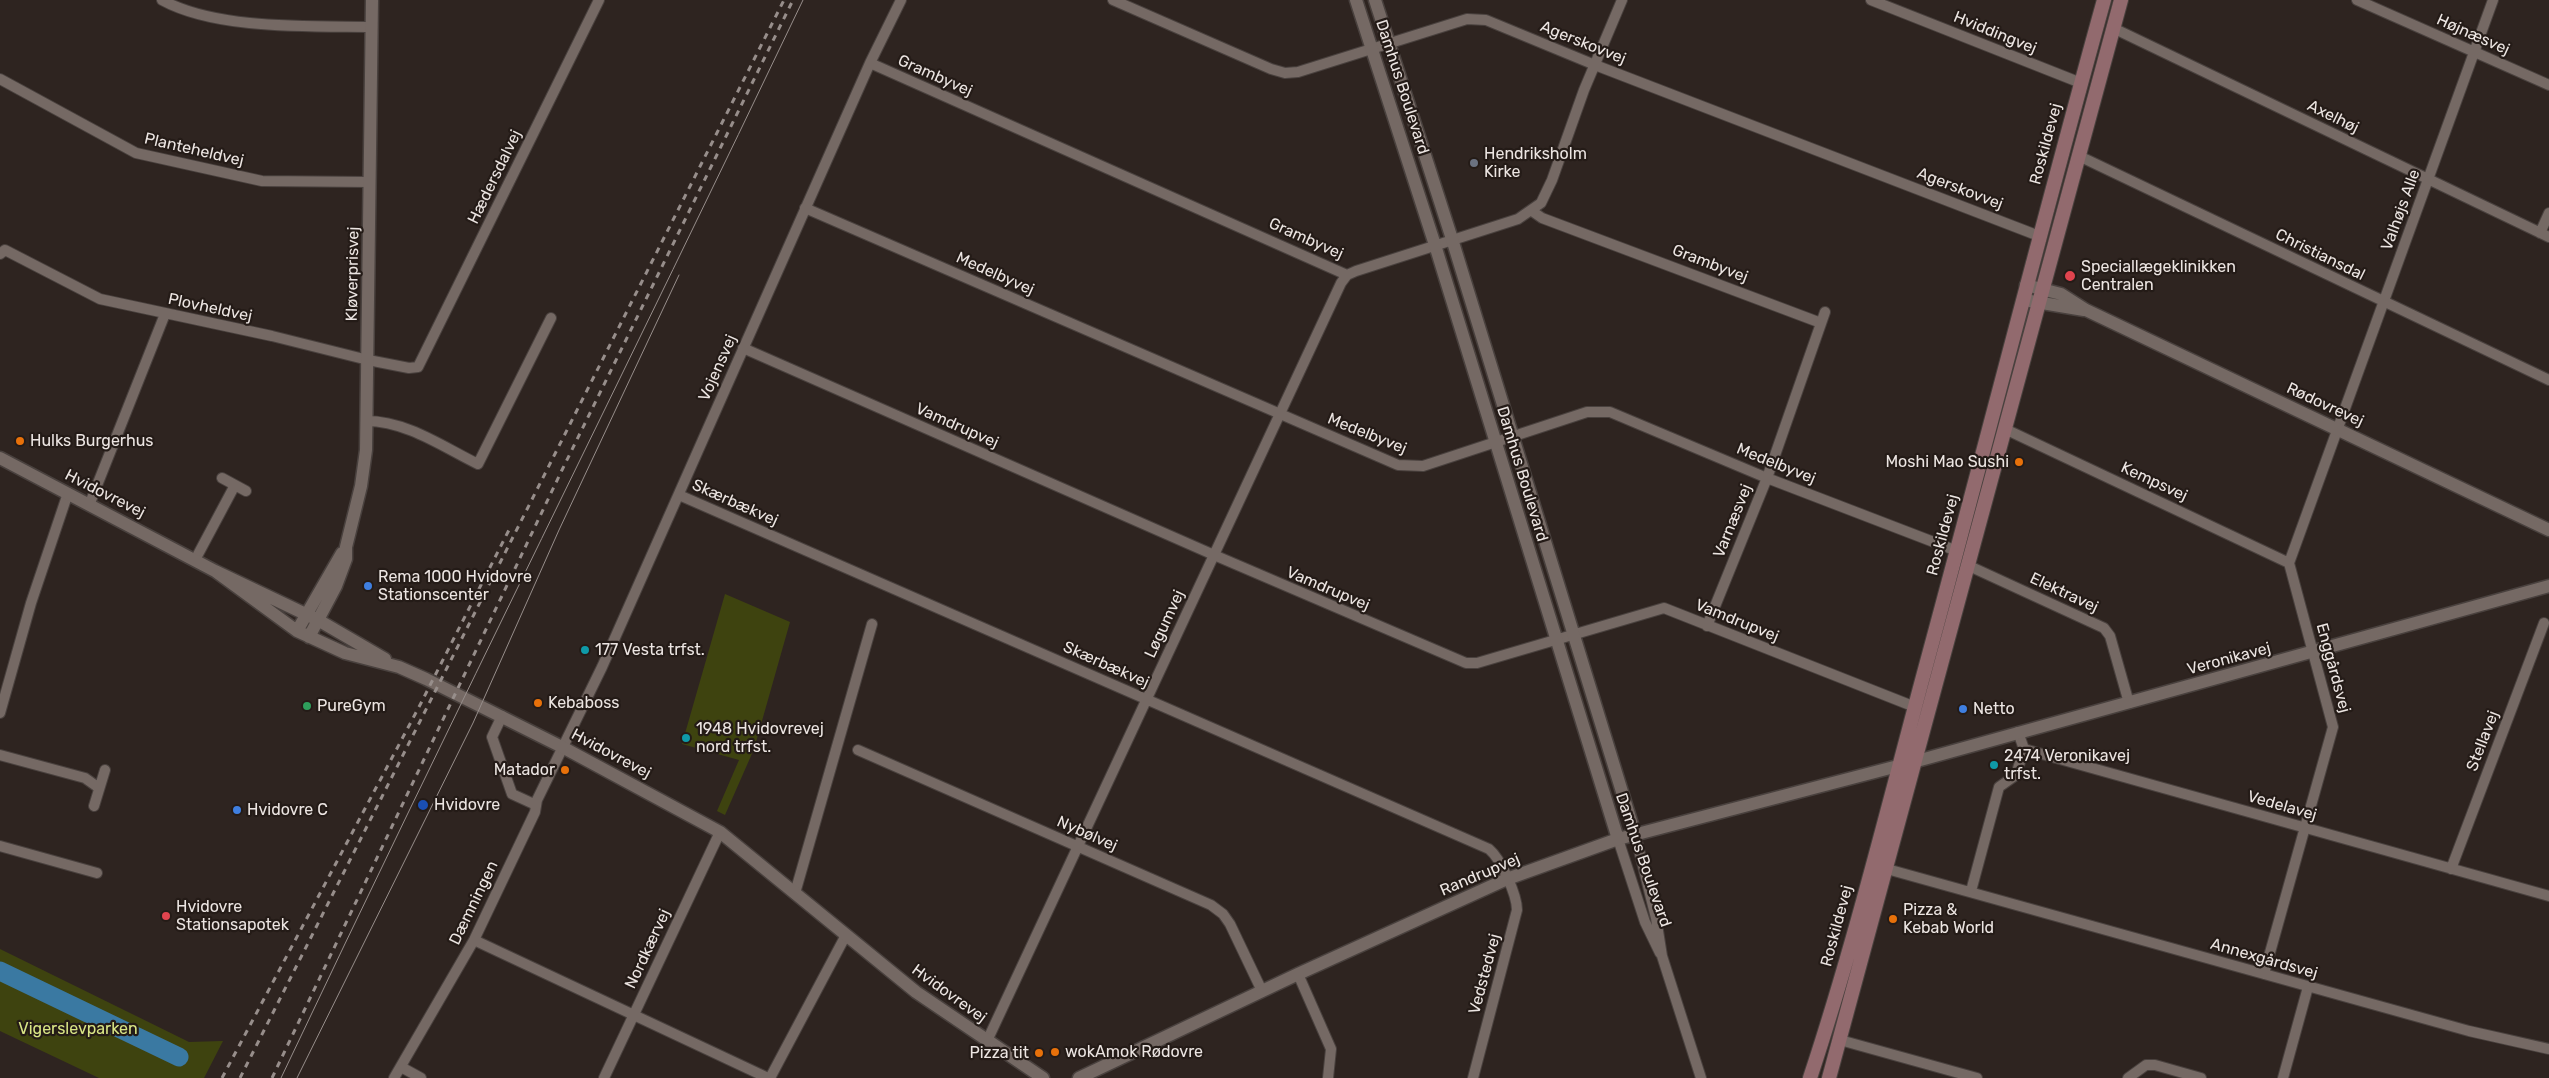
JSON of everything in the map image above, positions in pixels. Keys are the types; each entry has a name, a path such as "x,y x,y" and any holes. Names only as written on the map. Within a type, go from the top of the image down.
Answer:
{"main road":[{"name":"Roskildevej","path":"1810,1078 1844,969 1900,766 2022,299 2104,0"},
{"name":"Roskildevej","path":"1830,1078 1917,761 1967,564 2042,296 2121,0"}],"street":[{"path":"162,0 180,10 260,25 372,27"},
{"name":"Kløverprisvej","path":"296,631 313,617 336,586 346,559 346,547 365,465 372,0"},
{"name":"Hædersdalvej","path":"418,367 599,0"},
{"name":"Vojensvej","path":"564,748 679,495 870,64 901,0"},
{"name":"Agerskovvej","path":"1113,0 1271,70 1285,73 1298,72 1467,19 1478,18 2039,236"},
{"name":"Damhus Boulevard","path":"1356,0 1435,245 1618,839 1645,922 1662,956 1701,1078"},
{"name":"Damhus Boulevard","path":"1375,0 1452,239 1635,834 1658,926 1662,956"},
{"path":"1532,211 1541,203 1549,187 1622,0"},
{"name":"Hviddingvej","path":"1871,0 2081,83"},
{"name":"Højnæsvej","path":"2357,0 2380,4 2475,52 2549,85"},
{"name":"Valhøjs Alle","path":"2339,430 2494,0"},
{"name":"Axelhøj","path":"2113,28 2545,235 2549,213"},
{"name":"Grambyvej","path":"870,64 1347,275 1356,270 1518,219 1532,211 1542,218 1821,323"},
{"name":"Planteheldvej","path":"0,79 136,153 262,181 370,182"},
{"name":"Christiansdal","path":"2079,156 2549,380"},
{"name":"Medelbyvej","path":"806,208 1389,462 1406,467 1423,466 1587,412 1610,412 1767,478 1957,551"},
{"name":"Plovheldvej","path":"3,252 100,299 272,336 368,360 409,368 418,367"},
{"name":"Løgumvej","path":"987,1041 1337,291 1347,275"},
{"name":"Rødovrevej","path":"2026,285 2042,296"},
{"name":"Rødovrevej","path":"2022,299 2042,296 2066,296 2086,310 2549,530"},
{"name":"Varnæsvej","path":"1707,626 1767,478 1825,312"},
{"path":"90,503 165,314"},
{"path":"366,421 381,421 401,426 478,464 551,318"},
{"name":"Vamdrupvej","path":"743,348 1466,664 1477,663 1556,639 1573,636 1660,608 1915,707"},
{"name":"Kempsvej","path":"2005,429 2289,563"},
{"path":"2289,563 2339,430"},
{"name":"Hvidovrevej","path":"0,458 90,503 215,571 313,617 398,667 502,716 720,832 916,992 1043,1078"},
{"path":"222,478 246,491"},
{"path":"195,560 235,485"},
{"path":"0,713 31,603 68,493"},
{"name":"Skærbækvej","path":"679,495 1489,849 1498,858 1507,880"},
{"name":"Enggårdsvej","path":"2264,974 2333,727 2289,563"},
{"name":"Elektravej","path":"1967,564 2104,628 2110,636 2129,703"},
{"name":"Hvidovrevej","path":"215,571 296,631 345,653 398,667"},
{"name":"Veronikavej","path":"1917,761 2018,732 2313,654 2549,586"},
{"name":"Kløverprisvej","path":"309,637 313,617"},
{"path":"795,893 872,624"},
{"name":"Stellavej","path":"2451,868 2544,624"},
{"path":"502,716 492,737 512,794 536,805"},
{"path":"1971,891 2000,787 2016,775 2024,749 2018,732"},
{"name":"Dæmningen","path":"394,1078 474,940 564,748"},
{"name":"Vedelavej","path":"2024,749 2549,896"},
{"name":"Nybølvej","path":"858,750 1211,905 1224,914 1262,991"},
{"path":"0,755 84,778 99,788"},
{"name":"Randrupvej","path":"1079,1078 1298,974 1507,880 1635,834 1917,761"},
{"path":"94,806 105,770"},
{"name":"Nordkærvej","path":"604,1078 720,832"},
{"path":"0,846 98,873"},
{"name":"Annexgårdsvej","path":"1887,869 2469,1031 2549,1049"},
{"name":"Vedstedvej","path":"1473,1078 1518,910 1507,880"},
{"path":"474,940 769,1078 846,935"},
{"path":"1298,974 1331,1049 1328,1078"},
{"path":"2283,1078 2308,987"},
{"path":"1840,1040 1977,1078"},
{"path":"2128,1078 2146,1065 2155,1065 2201,1078"},
{"path":"401,1067 421,1078"}],"green space":[{"path":"725,594 790,622 754,749 725,815 717,811 739,760 682,744"},
{"name":"Vigerslevparken","path":"0,949 189,1042 223,1041 204,1078 99,1078 0,1031"}],"waterway":[{"path":"0,971 179,1057"}],"tram line":[{"path":"281,1078 803,0"},
{"path":"297,1078 473,723 559,530 679,275"}],"railway":[{"path":"240,1078 784,0"},
{"path":"272,1078 562,470 793,0"},
{"path":"222,1078 420,705 511,526"}],"place":[{"name":"Hendriksholm Kirke","path":"1474,163"},
{"name":"Speciallægeklinikken Centralen","path":"2070,276"},
{"name":"Hulks Burgerhus","path":"20,441"},
{"name":"Moshi Mao Sushi","path":"2019,462"},
{"name":"Rema 1000 Hvidovre Stationscenter","path":"368,586"},
{"name":"177 Vesta trfst.","path":"585,650"},
{"name":"Kebaboss","path":"538,703"},
{"name":"PureGym","path":"307,706"},
{"name":"Netto","path":"1963,709"},
{"name":"1948 Hvidovrevej nord trfst.","path":"686,738"},
{"name":"2474 Veronikavej trfst.","path":"1994,765"},
{"name":"Matador","path":"565,770"},
{"name":"Hvidovre","path":"423,805"},
{"name":"Hvidovre C","path":"237,810"},
{"name":"Hvidovre Stationsapotek","path":"166,916"},
{"name":"Pizza & Kebab World","path":"1893,919"},
{"name":"wokAmok Rødovre","path":"1055,1052"},
{"name":"Pizza tit","path":"1039,1053"}]}
